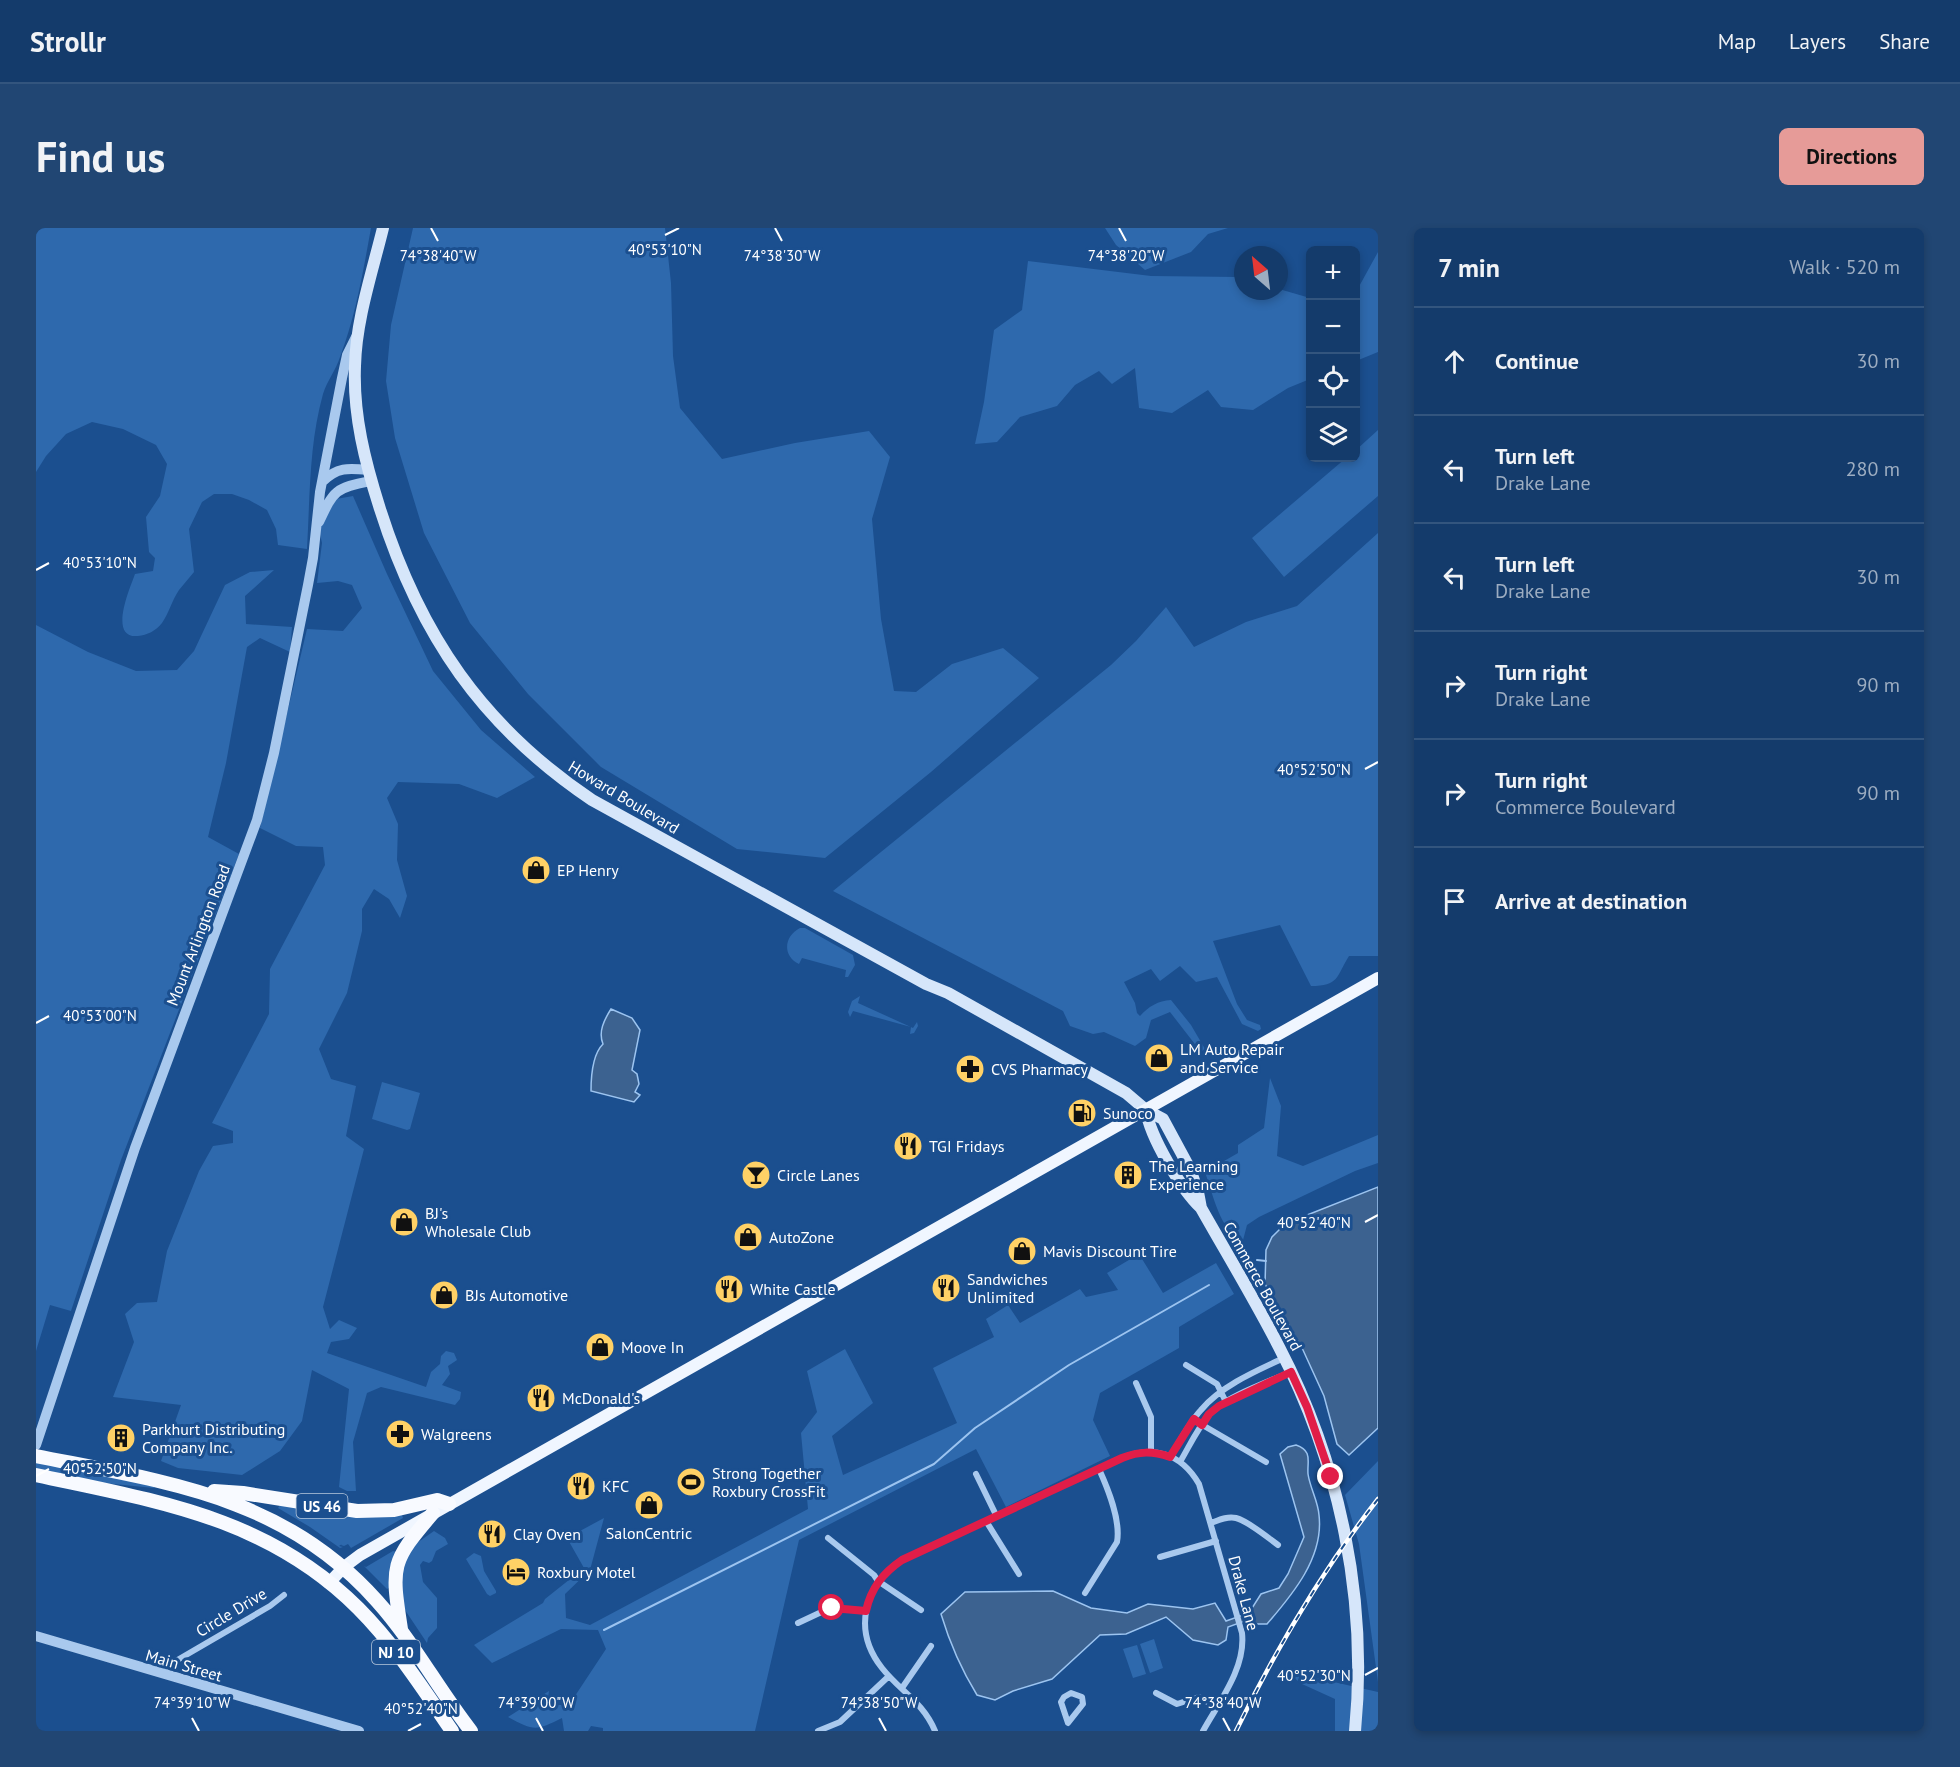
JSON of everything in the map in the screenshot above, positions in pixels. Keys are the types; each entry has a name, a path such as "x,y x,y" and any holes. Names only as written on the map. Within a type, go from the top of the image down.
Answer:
{"highway":[{"name":"US 46","path":"36,1456 194,1489 243,1493 357,1511 394,1510 437,1500 449,1504"},
{"path":"36,1474 164,1503 212,1517 271,1544 329,1583"},
{"name":"NJ 10","path":"194,1489 265,1516 344,1567 379,1603 401,1631 471,1731"},
{"path":"401,1631 394,1586 396,1567 406,1546 433,1513"},
{"name":"NJ 10","path":"329,1583 358,1608 379,1631 452,1731"}],"main road":[{"name":"Howard Boulevard","path":"383,228 358,335 354,385 360,433 369,475 390,541 417,605 442,649 488,711 544,766 592,800 888,963 948,993 1126,1093 1146,1110"},
{"name":"US 46","path":"329,1583 344,1567 360,1555 1378,978"},
{"name":"Commerce Boulevard","path":"1146,1110 1149,1126 1189,1197 1200,1208 1284,1358 1322,1446 1346,1537 1353,1590 1358,1660 1355,1731"}],"street":[{"name":"Mount Arlington Road","path":"36,1445 135,1148 257,820 274,753 308,585 321,483 342,378 347,355 358,335"},
{"path":"321,483 341,469 348,468 369,475"},
{"name":"Mount Arlington Road","path":"316,528 334,494 369,475"},
{"path":"1170,1457 1200,1410 1222,1392 1284,1358"},
{"path":"1186,1365 1214,1381 1226,1402"},
{"path":"1180,1462 1209,1414 1226,1402 1291,1372"},
{"path":"935,1731 921,1707 880,1666 868,1642 866,1611 870,1596 878,1581 902,1560 996,1515 1138,1452 1150,1451 1151,1417 1136,1383"},
{"path":"1194,1419 1266,1462"},
{"name":"Drake Lane","path":"1150,1451 1180,1462 1192,1473 1199,1484 1240,1625 1242,1654 1238,1666 1203,1731"},
{"path":"1085,1593 1117,1542 1118,1534 1099,1469"},
{"path":"976,1474 996,1515"},
{"path":"1211,1523 1235,1517 1278,1545"},
{"path":"986,1521 1019,1574"},
{"path":"828,1538 874,1575 878,1581 921,1610"},
{"path":"1160,1557 1216,1541"},
{"name":"Circle Drive","path":"163,1674 174,1662 270,1606 284,1595"},
{"path":"798,1623 830,1608 866,1611"},
{"name":"Main Street","path":"36,1636 359,1731"},
{"path":"902,1688 931,1646"},
{"path":"818,1731 840,1722 889,1676"},
{"path":"1156,1693 1177,1704 1199,1697 1216,1707"},
{"path":"1068,1723 1083,1704 1082,1697 1074,1694 1066,1695 1061,1702 1068,1723 1071,1731"}],"shaded area":[{"path":"36,228 371,228 359,293 350,325 318,413 311,471 307,549 278,545 276,529 267,510 232,494 214,494 202,502 189,529 194,572 179,590 162,623 145,635 129,635 122,621 123,611 135,574 153,571 155,558 149,552 146,517 160,496 167,464 156,445 123,429 92,422 66,434 46,456 36,472"},
{"path":"413,228 665,228 671,283 673,356 680,408 722,459 795,443 869,431 890,457 872,519 881,619 894,691 916,692 952,664 1003,648 1039,678 931,772 825,858 737,849 601,767 528,694 470,623 424,533 395,438 386,381 391,325"},
{"path":"1105,228 1228,228 1208,234 1191,252 1145,270 1116,245"},
{"path":"1378,252 1378,352 1360,359 1360,300 1360,285"},
{"path":"1028,261 1151,276 1234,277 1234,300 1288,300 1288,292 1306,297 1306,381 1288,388 1253,410 1221,407 1208,390 1172,413 1139,408 1135,368 1112,384 1099,371 1075,385 1057,406 1020,417 997,442 975,444 984,402 994,330 1022,310"},
{"path":"1378,430 1378,496 1284,577 1252,538 1341,462 1360,462 1360,446"},
{"path":"353,496 433,671 481,730 535,777 497,798 459,784 398,782 387,798 398,824 397,860 407,896 400,918 389,899 374,889 362,909 362,931 347,993 319,1049 331,1079 356,1086 346,1136 364,1149 323,1307 330,1329 339,1320 357,1328 349,1339 331,1342 327,1353 426,1387 431,1372 440,1364 441,1356 446,1351 454,1353 457,1360 448,1366 450,1374 442,1385 461,1392 460,1399 455,1405 381,1387 367,1393 353,1442 356,1491 347,1491 339,1487 349,1389 312,1370 302,1421 280,1451 242,1475 178,1468 161,1461 181,1405 113,1397 134,1342 125,1314 137,1303 157,1302 167,1251 199,1171 213,1146 233,1143 233,1131 212,1123 269,1014 270,969 325,865 323,847 296,846 260,828 307,629 343,631 362,608 352,585 338,581 317,583 322,543 319,530 336,499"},
{"path":"1378,533 1378,956 1349,956 1336,979 1320,986 1311,986 1280,925 1213,941 1237,1004 1247,1020 1260,1025 1261,1029 1258,1031 1242,1024 1217,977 1196,982 1180,966 1160,981 1151,969 1124,982 1135,1003 1137,1013 1140,1016 1154,1005 1171,1000 1191,1025 1205,1049 1201,1052 1170,1012 1151,1020 1146,1038 1135,1046 1104,1032 1093,1034 1070,1026 1063,1011 833,891 1111,665 1166,607 1194,647 1246,622 1297,606"},
{"path":"274,570 245,596 246,624 292,627 290,652 260,638 247,647 226,763 208,837 239,854 121,1160 71,1311 50,1305 36,1351 36,625 88,652 136,671 177,670 194,651 225,585 250,572"},
{"path":"800,928 805,928 853,955 855,965 848,977 845,977 846,970 802,958 799,964 790,956 788,941"},
{"path":"860,996 858,1003 910,1027 853,1011 850,1017 848,1012 852,1001"},
{"path":"611,1009 632,1018 640,1030 632,1070 637,1074 639,1084 635,1092 640,1095 634,1102 591,1091 595,1060 603,1044 602,1026"},
{"path":"917,1022 918,1026 914,1033 910,1034 911,1027 913,1028"},
{"path":"1270,1078 1281,1106 1277,1156 1303,1166 1378,1135 1378,1163 1355,1171 1259,1217 1247,1225 1242,1244 1234,1237 1223,1220 1205,1172 1238,1153 1238,1145 1264,1128"},
{"path":"382,1082 420,1093 410,1129 372,1119"},
{"path":"1378,1187 1378,1428 1349,1455 1337,1444 1324,1396 1303,1350 1265,1284 1266,1250 1272,1237 1292,1221"},
{"path":"1139,1254 1163,1293 1216,1263 1234,1294 1179,1327 1179,1348 1100,1393 1093,1420 1110,1456 1006,1507 976,1449 799,1540 755,1731 603,1731 603,1728 591,1726 588,1731 564,1731 562,1718 535,1728 508,1717 549,1691 547,1705 569,1705 606,1649 598,1630 561,1629 492,1663 474,1645 543,1603 584,1568 567,1538 604,1518 590,1570 565,1594 566,1618 590,1625 808,1509 801,1433 817,1412 807,1371 845,1349 873,1403 832,1436 843,1475 957,1423 933,1368 994,1337 986,1319 1008,1305 1020,1323 1080,1289 1086,1297 1118,1290 1107,1273"},
{"path":"1296,1445 1305,1450 1308,1457 1308,1474 1318,1510 1317,1546 1305,1574 1267,1624 1257,1624 1250,1619 1228,1627 1226,1640 1218,1645 1193,1640 1166,1617 1126,1634 1100,1635 1052,1679 1013,1691 995,1700 977,1695 956,1656 941,1614 965,1592 1053,1591 1091,1608 1127,1613 1148,1604 1193,1609 1215,1603 1226,1621 1249,1613 1261,1594 1279,1588 1288,1574 1304,1537 1280,1454 1288,1447"},
{"path":"1378,1461 1378,1682 1359,1544 1345,1495"},
{"path":"36,1462 154,1486 154,1488 103,1483 36,1469"},
{"path":"280,1505 369,1517 402,1515 403,1518 351,1548 348,1544 344,1546 342,1544 339,1546 343,1547 340,1548 278,1508"},
{"path":"434,1531 445,1538 448,1544 436,1551 432,1561 429,1563 423,1561 420,1565 423,1582 437,1598 437,1628 428,1638 427,1643 405,1610 401,1597 401,1565 414,1545"},
{"path":"393,1551 396,1552 387,1589 364,1566 366,1567"},
{"path":"474,1553 481,1556 484,1571 496,1591 490,1596 466,1559"},
{"path":"1154,1639 1163,1668 1150,1673 1140,1644"},
{"path":"1137,1645 1146,1674 1133,1678 1123,1649"},
{"path":"1285,1671 1378,1692 1378,1731 1335,1731 1335,1699 1302,1684"}],"waterway":[{"path":"1257,1260 1266,1261"},
{"path":"604,1630 934,1464 975,1428 1069,1365 1209,1285"}],"railway":[{"path":"1236,1731 1319,1582 1378,1499"}],"place":[{"name":"EP Henry","path":"536,870"},
{"name":"LM Auto Repair and Service","path":"1159,1058"},
{"name":"CVS Pharmacy","path":"970,1069"},
{"name":"Sunoco","path":"1082,1113"},
{"name":"TGI Fridays","path":"908,1146"},
{"name":"Circle Lanes","path":"756,1175"},
{"name":"The Learning Experience","path":"1128,1175"},
{"name":"BJ's Wholesale Club","path":"404,1222"},
{"name":"AutoZone","path":"748,1237"},
{"name":"Mavis Discount Tire","path":"1022,1251"},
{"name":"Sandwiches Unlimited","path":"946,1288"},
{"name":"White Castle","path":"729,1289"},
{"name":"BJs Automotive","path":"444,1295"},
{"name":"Moove In","path":"600,1347"},
{"name":"McDonald's","path":"541,1398"},
{"name":"Walgreens","path":"400,1434"},
{"name":"Parkhurt Distributing Company Inc.","path":"121,1438"},
{"name":"Strong Together Roxbury CrossFit","path":"691,1482"},
{"name":"KFC","path":"581,1486"},
{"name":"SalonCentric","path":"649,1505"},
{"name":"Clay Oven","path":"492,1534"},
{"name":"Roxbury Motel","path":"516,1572"}],"route":[{"path":"832,1608 866,1611 870,1596 878,1581 902,1560 1122,1458 1138,1452 1150,1451 1170,1457 1194,1419 1202,1425 1209,1414 1219,1406 1291,1372 1322,1446 1331,1477"}]}
